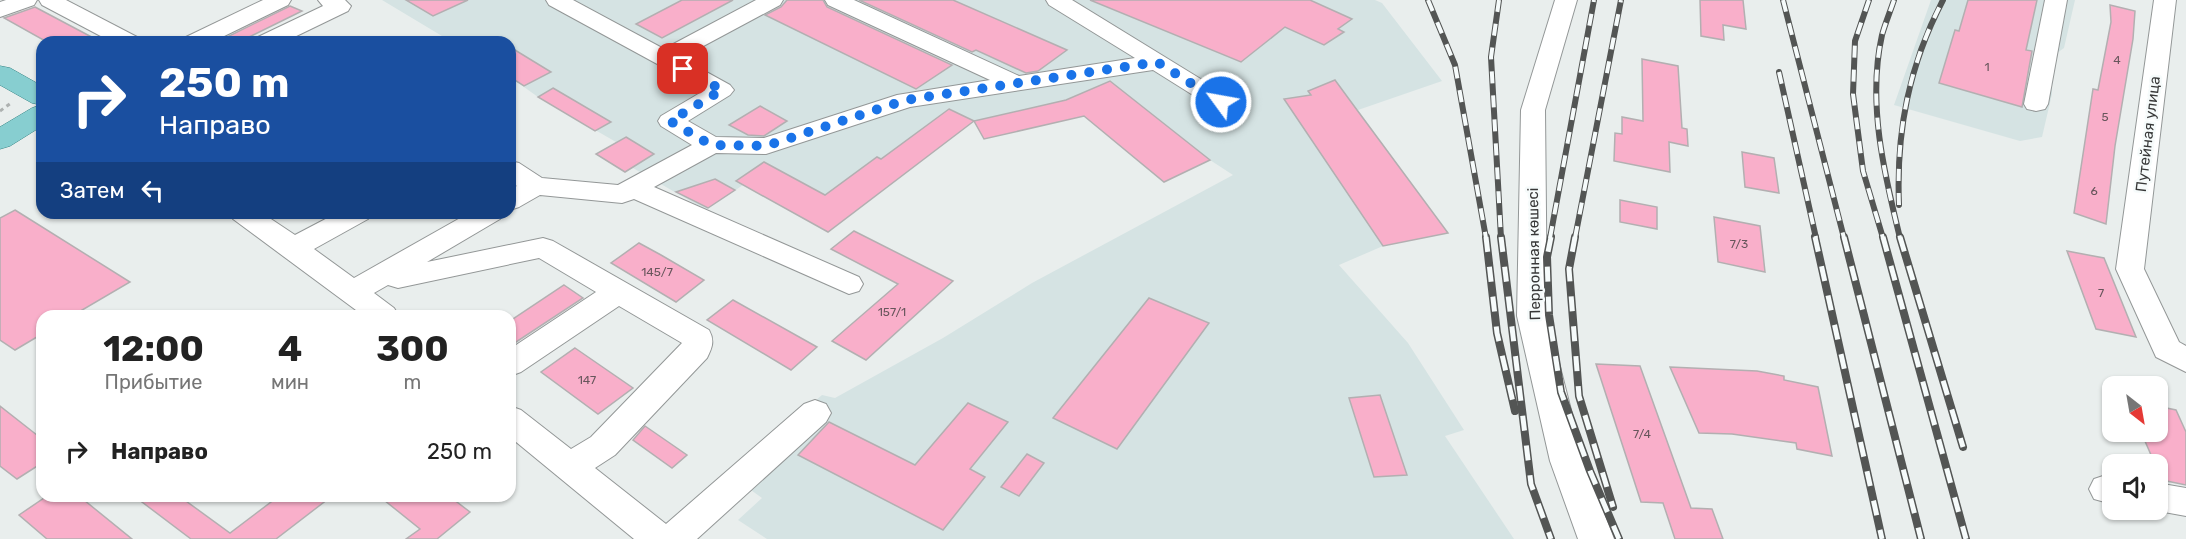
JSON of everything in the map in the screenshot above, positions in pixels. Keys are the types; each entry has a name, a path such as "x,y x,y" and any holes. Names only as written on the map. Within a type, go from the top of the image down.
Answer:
{"main road":[{"path":"0,74 36,95"},
{"path":"0,140 36,118"}],"street":[{"path":"0,10 26,0"},
{"path":"50,0 118,36"},
{"path":"278,36 340,6 329,0"},
{"path":"557,0 722,90 670,121 711,145 766,146 906,100 1157,62"},
{"path":"664,58 772,0"},
{"path":"836,0 1015,83"},
{"path":"1058,0 1221,102"},
{"name":"Перронная көшесі","path":"1566,0 1533,110 1532,316 1567,461 1596,539"},
{"path":"2036,104 2056,0"},
{"name":"Путейная улица","path":"2165,0 2130,269 2167,349 2186,360"},
{"path":"205,36 270,2"},
{"path":"516,173 536,186 622,194 711,145"},
{"path":"516,198 536,186"},
{"path":"632,188 849,284"},
{"path":"252,219 376,310"},
{"path":"294,248 347,219"},
{"path":"353,292 480,219"},
{"path":"398,278 543,248 698,338 696,350 603,446 570,467"},
{"path":"516,360 618,292"},
{"path":"673,539 815,413"},
{"path":"516,423 659,539"},
{"path":"2168,499 2186,502"}],"path":[{"path":"0,111 11,103"}],"shaded area":[{"path":"382,0 1375,0 1382,3 1442,81 1358,110 1448,233 1383,246 1339,265 1408,343 1464,430 1445,436 1514,539 767,539 738,520 762,498 730,475 822,395 835,398 943,338 1032,283 1233,175 1210,160 1164,182 1084,116 984,139 974,121 828,232 743,185 706,210 633,168 625,172 596,154 616,142 538,97 516,81 516,36 442,36"},
{"path":"1931,0 2075,0 2064,48 2057,53 2052,78 2052,94 2042,137 2020,141 1894,105"}],"building":[{"path":"406,0 468,0 433,16"},
{"path":"682,0 733,0 662,38 636,24"},
{"path":"787,0 823,0 827,7 952,65 916,89 765,15 781,7"},
{"path":"859,0 953,0 1067,50 1038,71 1026,73 976,50 972,52"},
{"path":"1090,0 1310,0 1352,19 1338,29 1344,32 1324,45 1285,27 1241,62"},
{"path":"1700,0 1743,0 1746,29 1723,25 1724,40 1701,36"},
{"path":"1968,0 2037,0 2026,50 2032,51 2022,107 1939,83 1955,30 1959,31"},
{"path":"2110,5 2135,11 2106,224 2074,213 2093,89 2098,90 2111,22"},
{"path":"290,6 302,11 251,36 229,36"},
{"path":"35,7 90,36 36,36 4,18"},
{"path":"516,51 551,72 524,86 516,81"},
{"path":"1642,59 1678,66 1682,128 1687,129 1688,146 1669,142 1670,172 1614,161 1615,133 1622,134 1622,117 1643,121"},
{"path":"1335,80 1448,233 1383,246 1284,99 1311,95 1308,91"},
{"path":"1110,81 1210,160 1164,182 1084,116 984,139 974,121 1066,100"},
{"path":"553,88 611,122 595,131 538,97"},
{"path":"760,106 787,121 764,136 748,135 729,125"},
{"path":"949,109 974,121 828,232 736,181 764,162 825,195 877,157 881,159"},
{"path":"626,137 654,154 625,172 596,154"},
{"path":"1742,152 1774,158 1779,193 1745,187"},
{"path":"715,179 735,190 708,208 676,192"},
{"path":"1620,200 1657,207 1657,229 1620,222"},
{"path":"15,210 130,282 82,310 36,310 36,338 15,350 0,340 0,218"},
{"path":"1714,217 1760,226 1765,272 1718,262"},
{"path":"854,231 953,281 866,360 832,341 898,284 831,249"},
{"path":"639,243 704,280 676,302 611,263"},
{"path":"2067,251 2104,258 2136,337 2096,329"},
{"path":"564,285 583,298 516,342 516,317"},
{"path":"1149,298 1209,323 1117,449 1053,418"},
{"path":"733,300 817,347 791,370 707,320"},
{"path":"575,348 633,388 598,414 541,372"},
{"path":"1596,364 1640,366 1691,508 1712,509 1723,539 1675,539 1663,503 1641,502"},
{"path":"1670,367 1757,371 1784,376 1784,380 1818,387 1832,456 1797,449 1796,443 1732,434 1699,433"},
{"path":"1380,395 1407,475 1374,477 1349,398"},
{"path":"968,403 1008,422 970,469 985,477 943,530 798,455 829,422 915,465"},
{"path":"0,406 36,434 36,467 17,479 0,466"},
{"path":"2168,408 2176,410 2186,432 2186,485 2168,481 2168,454 2151,454 2145,442 2168,442"},
{"path":"645,426 687,455 672,468 633,440"},
{"path":"1027,454 1044,463 1019,496 1001,487"},
{"path":"38,502 86,502 132,539 47,539 19,515"},
{"path":"142,502 187,502 230,533 271,502 324,502 276,539 191,539"},
{"path":"386,502 457,502 470,512 437,539 406,539 420,529"}],"railway":[{"path":"1428,0 1455,65 1486,238"},
{"path":"1499,0 1491,57 1501,238"},
{"path":"1550,238 1594,0"},
{"path":"1575,238 1621,0"},
{"path":"1783,0 1844,238"},
{"path":"1869,0 1855,41 1853,94 1863,171 1883,238"},
{"path":"1894,0 1882,35 1876,86 1883,163 1900,238"},
{"path":"1899,205 1900,151 1907,99 1921,49 1943,0"},
{"path":"1779,72 1816,238"},
{"path":"1486,237 1497,333 1515,411"},
{"path":"1501,237 1531,484 1551,539"},
{"path":"1551,237 1547,257 1549,315 1561,392 1590,471 1619,539"},
{"path":"1575,237 1569,269 1579,396 1613,507"},
{"path":"1815,237 1882,539"},
{"path":"1844,237 1921,539"},
{"path":"1883,237 1966,539"},
{"path":"1900,237 1963,447"}],"route":[{"path":"683,69 722,90 670,121 711,145 766,146 906,100 1157,62 1221,102"}]}
